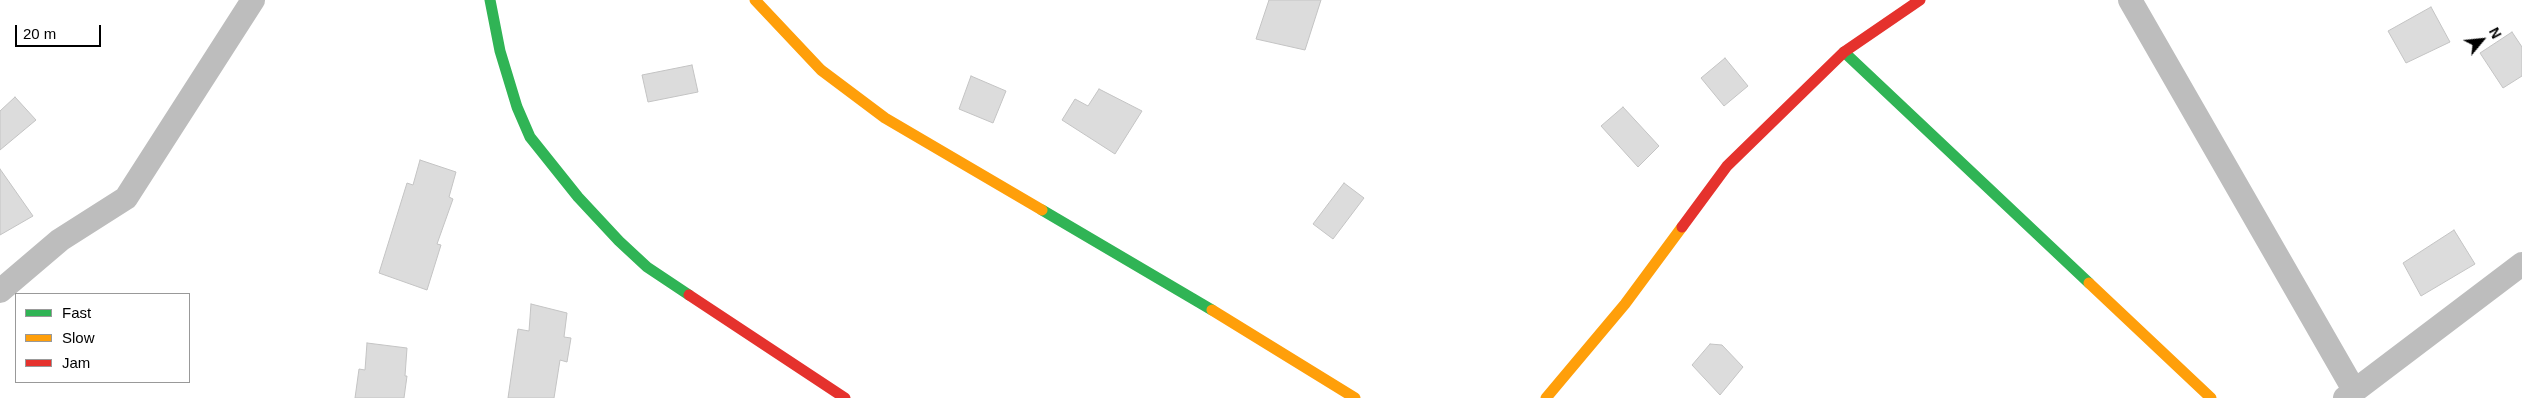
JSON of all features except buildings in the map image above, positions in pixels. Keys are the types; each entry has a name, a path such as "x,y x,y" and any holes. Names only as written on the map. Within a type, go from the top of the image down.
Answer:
{"street":[{"path":"0,291 60,240 126,198 254,0"},
{"path":"490,0 500,51 517,108 530,137 578,197 619,241 647,267 845,398"},
{"path":"755,0 821,70 885,118 1282,351 1355,398"},
{"path":"1546,398 1625,304 1727,166 1844,52 1920,0"},
{"path":"2130,0 2350,394 2522,264"},
{"path":"1844,52 2211,398"}],"traffic: fast":[{"path":"490,0 500,51 517,107 530,137 578,197 619,241 647,267 689,295"},
{"path":"1844,52 2089,283"},
{"path":"1042,210 1212,310"}],"traffic: slow":[{"path":"755,0 821,70 885,118 1042,210"},
{"path":"1546,398 1625,304 1682,227"},
{"path":"2089,283 2211,398"},
{"path":"1212,310 1355,398"}],"traffic: jam":[{"path":"1682,227 1727,166 1844,52 1920,0"},
{"path":"689,295 845,398"}]}
